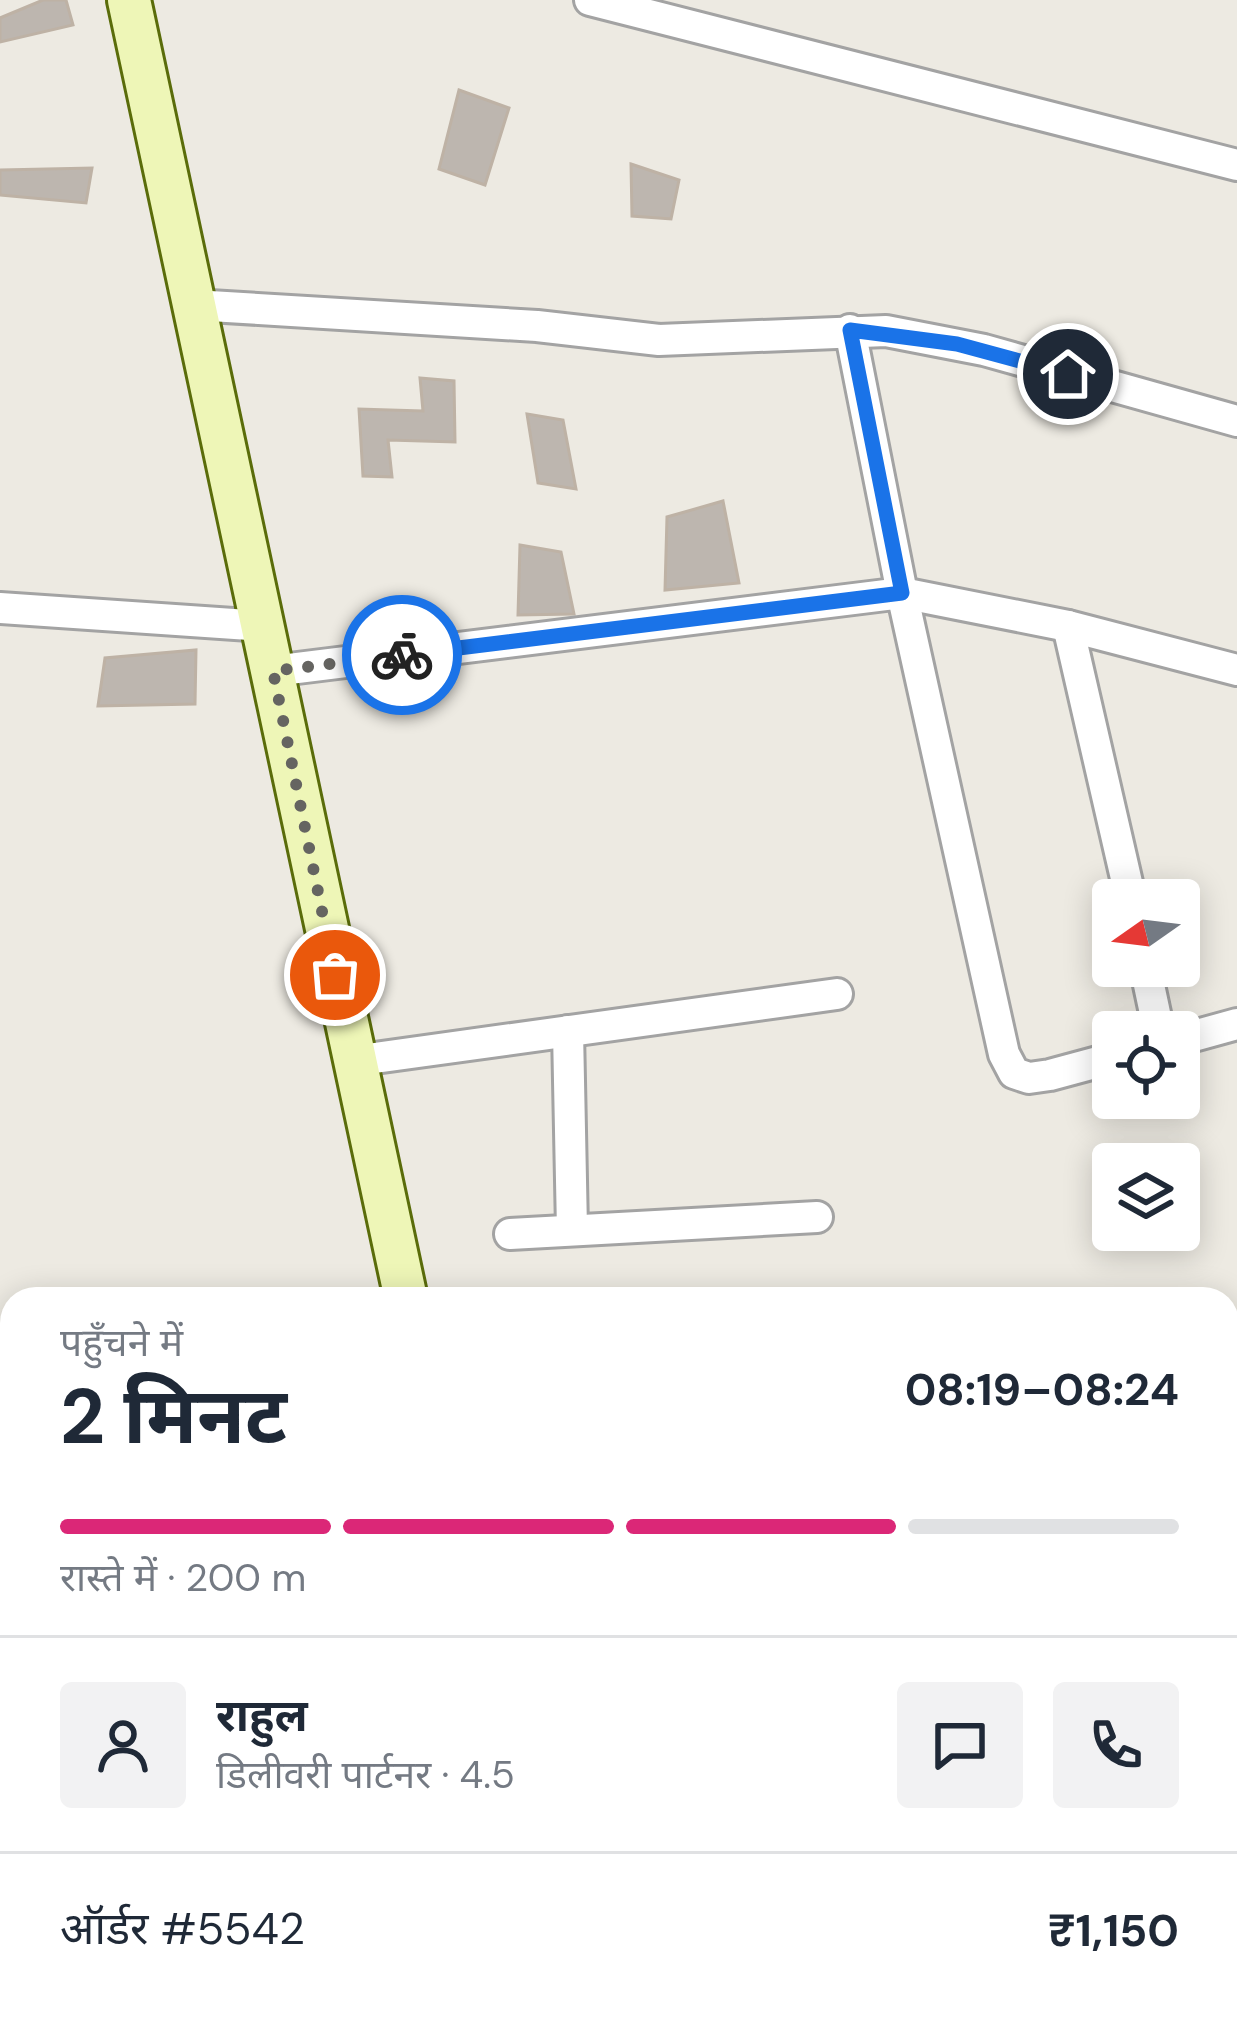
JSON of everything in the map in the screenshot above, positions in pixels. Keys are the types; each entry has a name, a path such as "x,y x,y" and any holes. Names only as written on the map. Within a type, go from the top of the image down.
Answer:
{"street":[{"path":"128,0 403,1287"},
{"path":"590,0 1237,165"},
{"path":"193,305 537,326 659,340 886,331 983,350 1237,421"},
{"path":"850,330 902,593 1004,1054 1014,1073 1029,1078 1092,1063"},
{"path":"273,671 902,593 1068,626 1237,670"},
{"path":"0,608 264,626"},
{"path":"1068,626 1126,879"},
{"path":"352,1061 837,994"},
{"path":"1200,1034 1237,1024"},
{"path":"568,1031 572,1230"},
{"path":"510,1234 818,1217"}],"building":[{"path":"43,0 66,0 73,25 0,42 0,18"},
{"path":"459,90 509,108 485,185 439,169"},
{"path":"631,164 679,180 671,219 632,216"},
{"path":"92,168 86,203 0,195 0,170"},
{"path":"420,378 454,381 455,442 388,440 392,477 363,476 359,409 423,411"},
{"path":"527,414 563,420 576,489 538,483"},
{"path":"723,501 739,583 665,590 667,517"},
{"path":"520,545 561,552 574,614 518,615"},
{"path":"196,650 195,704 98,706 105,658"}],"way so far":[{"path":"335,975 273,671 402,655"}],"route":[{"path":"402,655 902,593 850,330 886,331 957,344 1068,374"}]}
